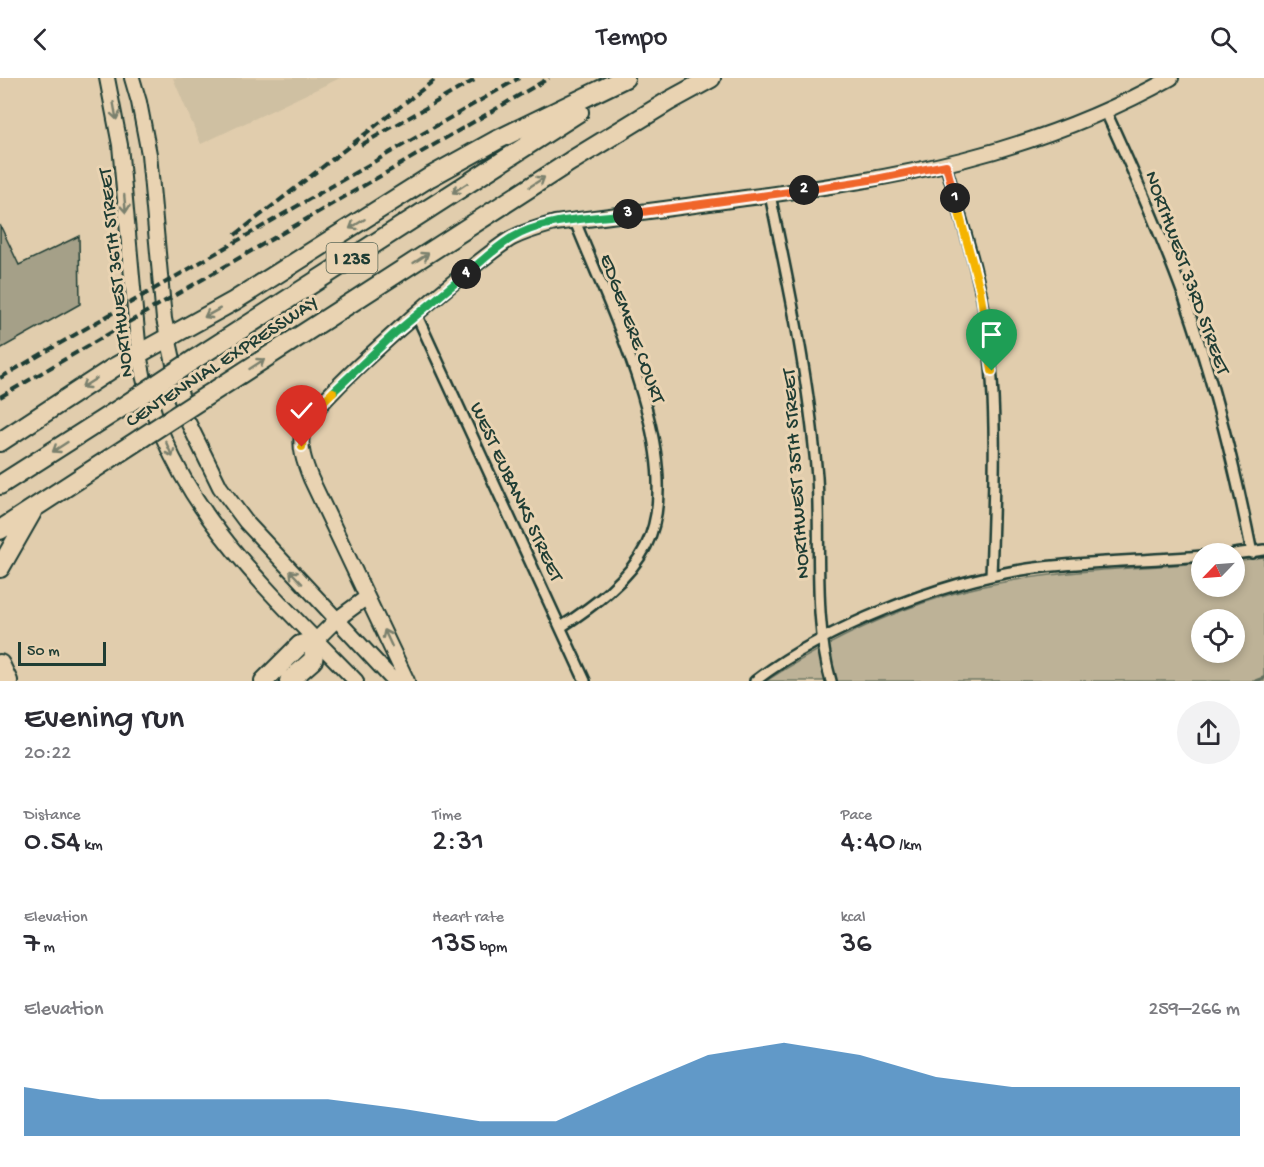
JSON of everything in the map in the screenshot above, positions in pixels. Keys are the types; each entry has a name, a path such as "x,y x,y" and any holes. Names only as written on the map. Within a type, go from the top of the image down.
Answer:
{"highway":[{"path":"0,442 43,412 139,354 234,301 430,177 497,140 625,78"},
{"name":"CENTENNIAL EXPRESSWAY","path":"0,485 559,124 635,78"},
{"name":"CENTENNIAL EXPRESSWAY","path":"0,530 571,160 659,106 711,78"},
{"path":"0,568 34,508"},
{"path":"264,681 300,645 316,640 313,660 289,681"},
{"path":"0,664 8,681"}],"main road":[{"name":"NORTHWEST 36TH STREET","path":"107,78 120,145 139,354 146,387 164,440 198,504 226,543 356,681"},
{"path":"132,78 149,154 168,338 186,418 220,487 246,522 394,681"},
{"path":"407,681 306,465 302,447 303,430 307,420 327,398 417,316 511,239 536,228 575,221 771,195 876,179 946,165 1015,146 1106,112 1171,78"},
{"path":"316,640 336,620 367,597"}],"street":[{"name":"NORTHWEST 33RD STREET","path":"1106,112 1141,189 1195,332 1210,380 1252,553"},
{"path":"946,165 980,290 989,350 995,443 991,576"},
{"name":"NORTHWEST 35TH STREET","path":"771,195 809,393 819,504 822,640 831,681"},
{"name":"EDGEMERE COURT","path":"561,627 620,580 633,565 645,547 651,532 657,493 653,443 638,381 575,221"},
{"name":"WEST EUBANKS STREET","path":"417,316 585,681"},
{"path":"1245,553 1264,550"},
{"path":"755,681 822,640 917,597 991,576 1030,569 1191,557"}],"shaded area":[{"path":"173,78 340,78 201,144"},
{"path":"1264,557 1264,681 766,681 823,647 914,606 977,587 1058,574 1191,564 1191,597 1245,597 1245,560"}],"building":[{"path":"0,225 19,265 79,236 80,304 0,349"}],"waterway":[{"path":"1256,681 1264,678"}],"railway":[{"path":"235,235 437,78"},
{"path":"361,145 478,78"},
{"path":"0,378 519,78"},
{"path":"0,397 549,78"}],"route":[{"path":"302,447 303,430 307,420 361,364 499,247 522,233 555,223 846,184 946,165 980,290 992,371"}]}
